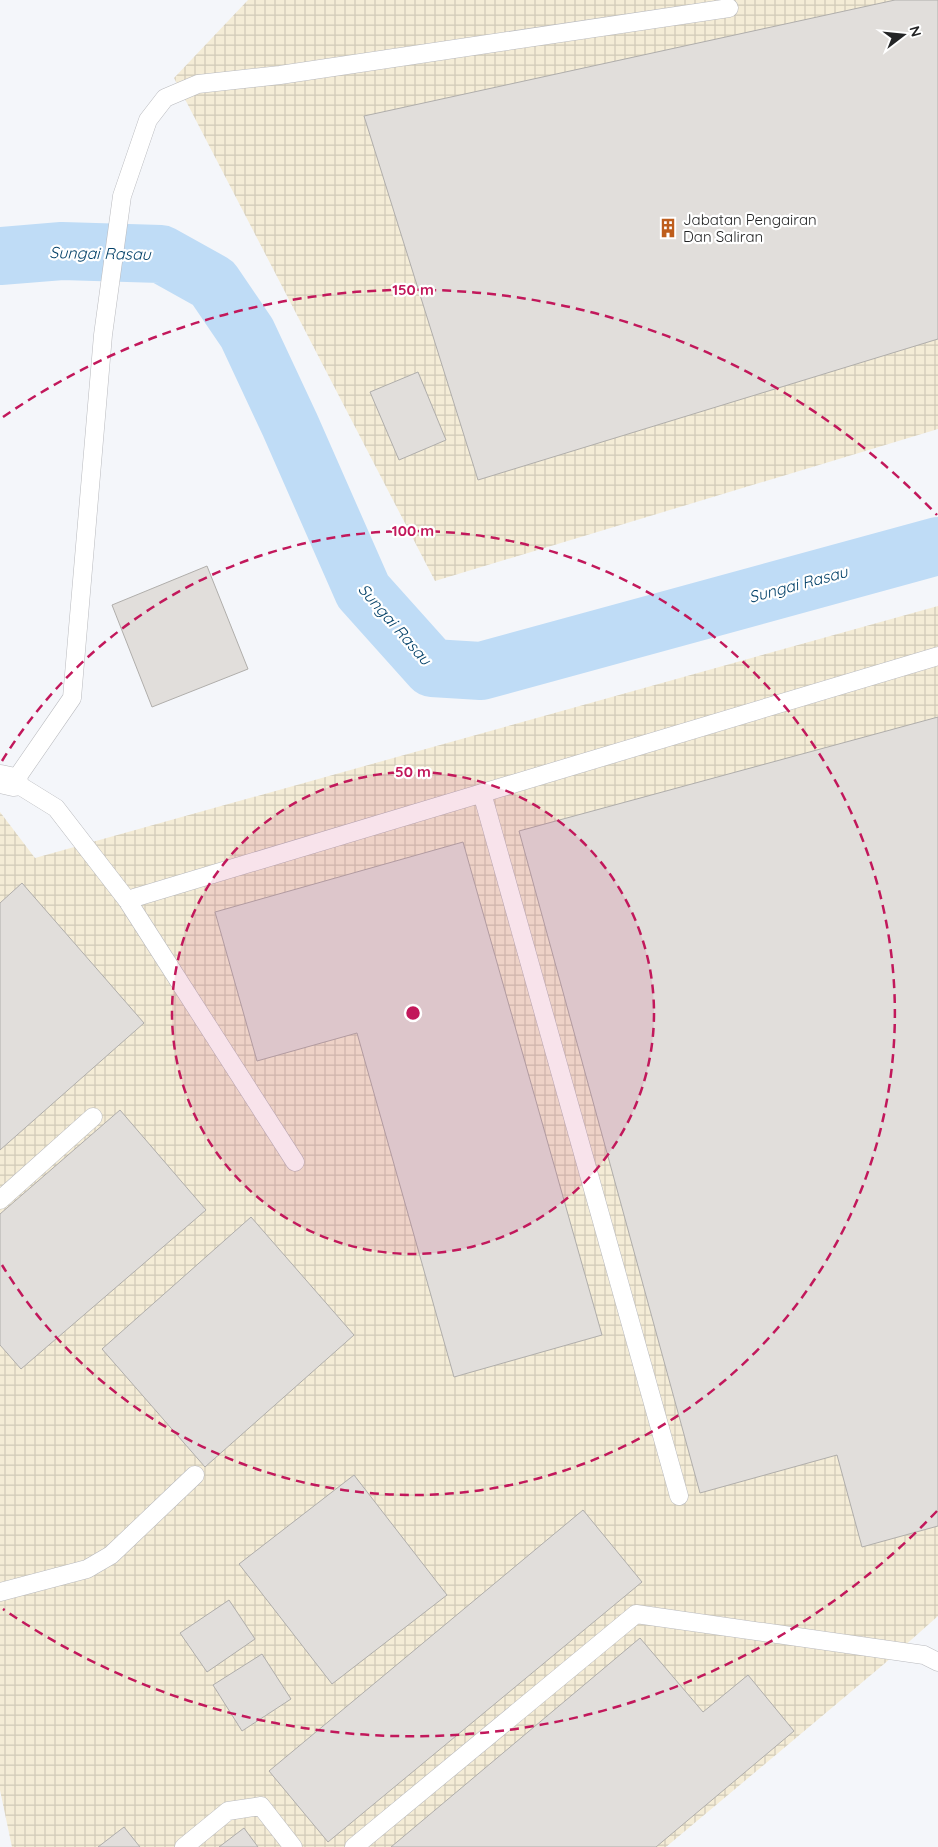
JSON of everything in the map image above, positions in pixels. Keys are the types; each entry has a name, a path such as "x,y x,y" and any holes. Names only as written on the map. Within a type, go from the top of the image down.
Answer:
{"lane":[{"path":"295,1162 127,900 56,808 7,781 72,698 103,335 122,196 148,120 165,98 198,84 280,75 729,8"},
{"path":"127,900 938,656"},
{"path":"482,793 679,1496"},
{"path":"0,1200 92,1117"},
{"path":"0,1592 87,1569 111,1555 195,1476"},
{"path":"354,1847 636,1614 924,1655 938,1662"},
{"path":"184,1847 228,1811 260,1806 293,1847"}],"shaded area":[{"path":"248,0 938,0 938,429 435,581 174,78"},
{"path":"938,606 938,1616 884,1664 666,1847 12,1847 0,1790 0,812 35,858"}],"building":[{"name":"Jabatan Pengairan Dan Saliran","path":"895,0 938,0 938,339 478,480 364,116"},
{"path":"418,372 446,440 399,460 370,392"},
{"path":"207,566 248,669 152,707 112,605"},
{"path":"938,717 938,1526 862,1547 837,1455 700,1493 519,831"},
{"path":"463,842 602,1335 454,1377 357,1033 257,1061 215,912"},
{"path":"22,883 144,1023 0,1150 0,903"},
{"path":"120,1110 206,1210 21,1369 0,1345 0,1214"},
{"path":"251,1217 354,1335 205,1467 102,1349"},
{"path":"354,1475 447,1595 332,1684 239,1564"},
{"path":"583,1510 642,1582 328,1842 269,1771"},
{"path":"229,1600 255,1639 207,1672 180,1633"},
{"path":"640,1638 703,1712 748,1675 794,1731 656,1847 391,1847"},
{"path":"262,1654 291,1699 242,1731 213,1685"},
{"path":"124,1827 140,1847 98,1847"},
{"path":"244,1828 258,1847 219,1847"}],"waterway":[{"name":"Sungai Rasau","path":"0,256 62,251 161,254 213,283 247,333 363,591 432,668 481,671 938,546"}],"place":[{"name":"Jabatan Pengairan Dan Saliran","path":"668,228"}]}
